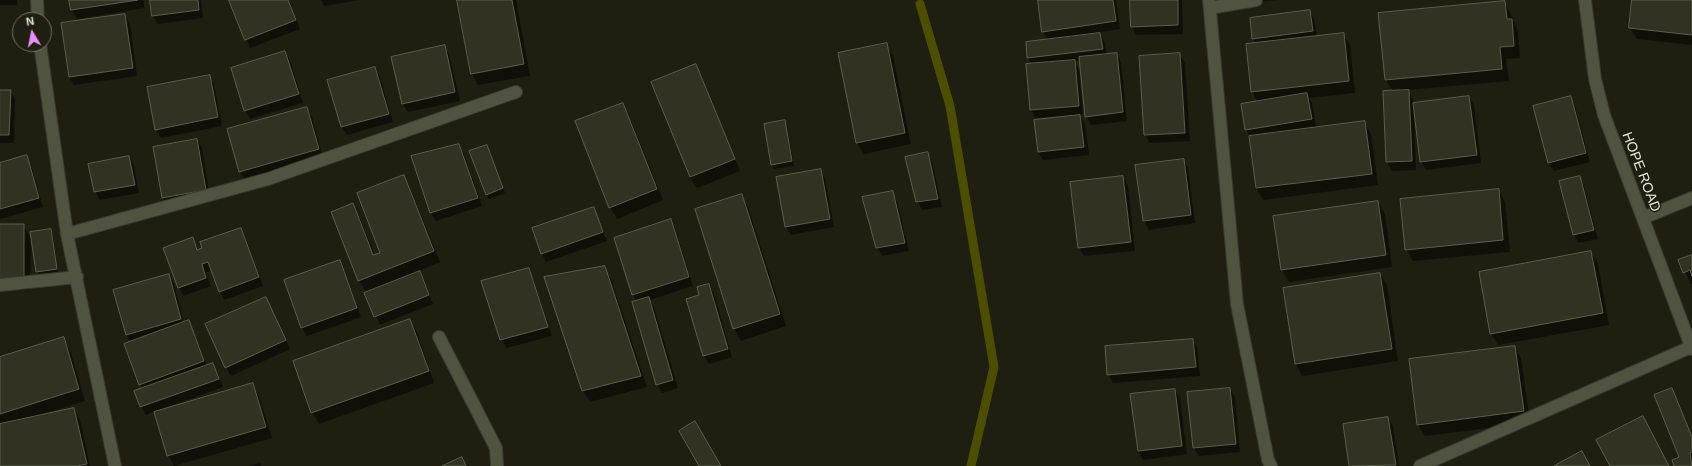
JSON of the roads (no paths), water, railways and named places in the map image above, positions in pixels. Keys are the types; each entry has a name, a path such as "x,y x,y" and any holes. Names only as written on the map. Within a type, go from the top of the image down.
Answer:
{"street":[{"path":"37,0 38,12"},
{"path":"1256,0 1210,4 1237,304 1268,460 1271,466"},
{"name":"HOPE ROAD","path":"1585,0 1595,79 1604,115 1692,348"},
{"path":"41,52 67,234 115,466"},
{"path":"67,234 268,179 516,92"},
{"path":"1643,218 1692,198"},
{"path":"0,285 77,277"},
{"path":"439,337 496,448 497,466"},
{"path":"1420,466 1692,348"}],"waterway":[{"path":"920,4 950,106 994,367 971,466"}]}
